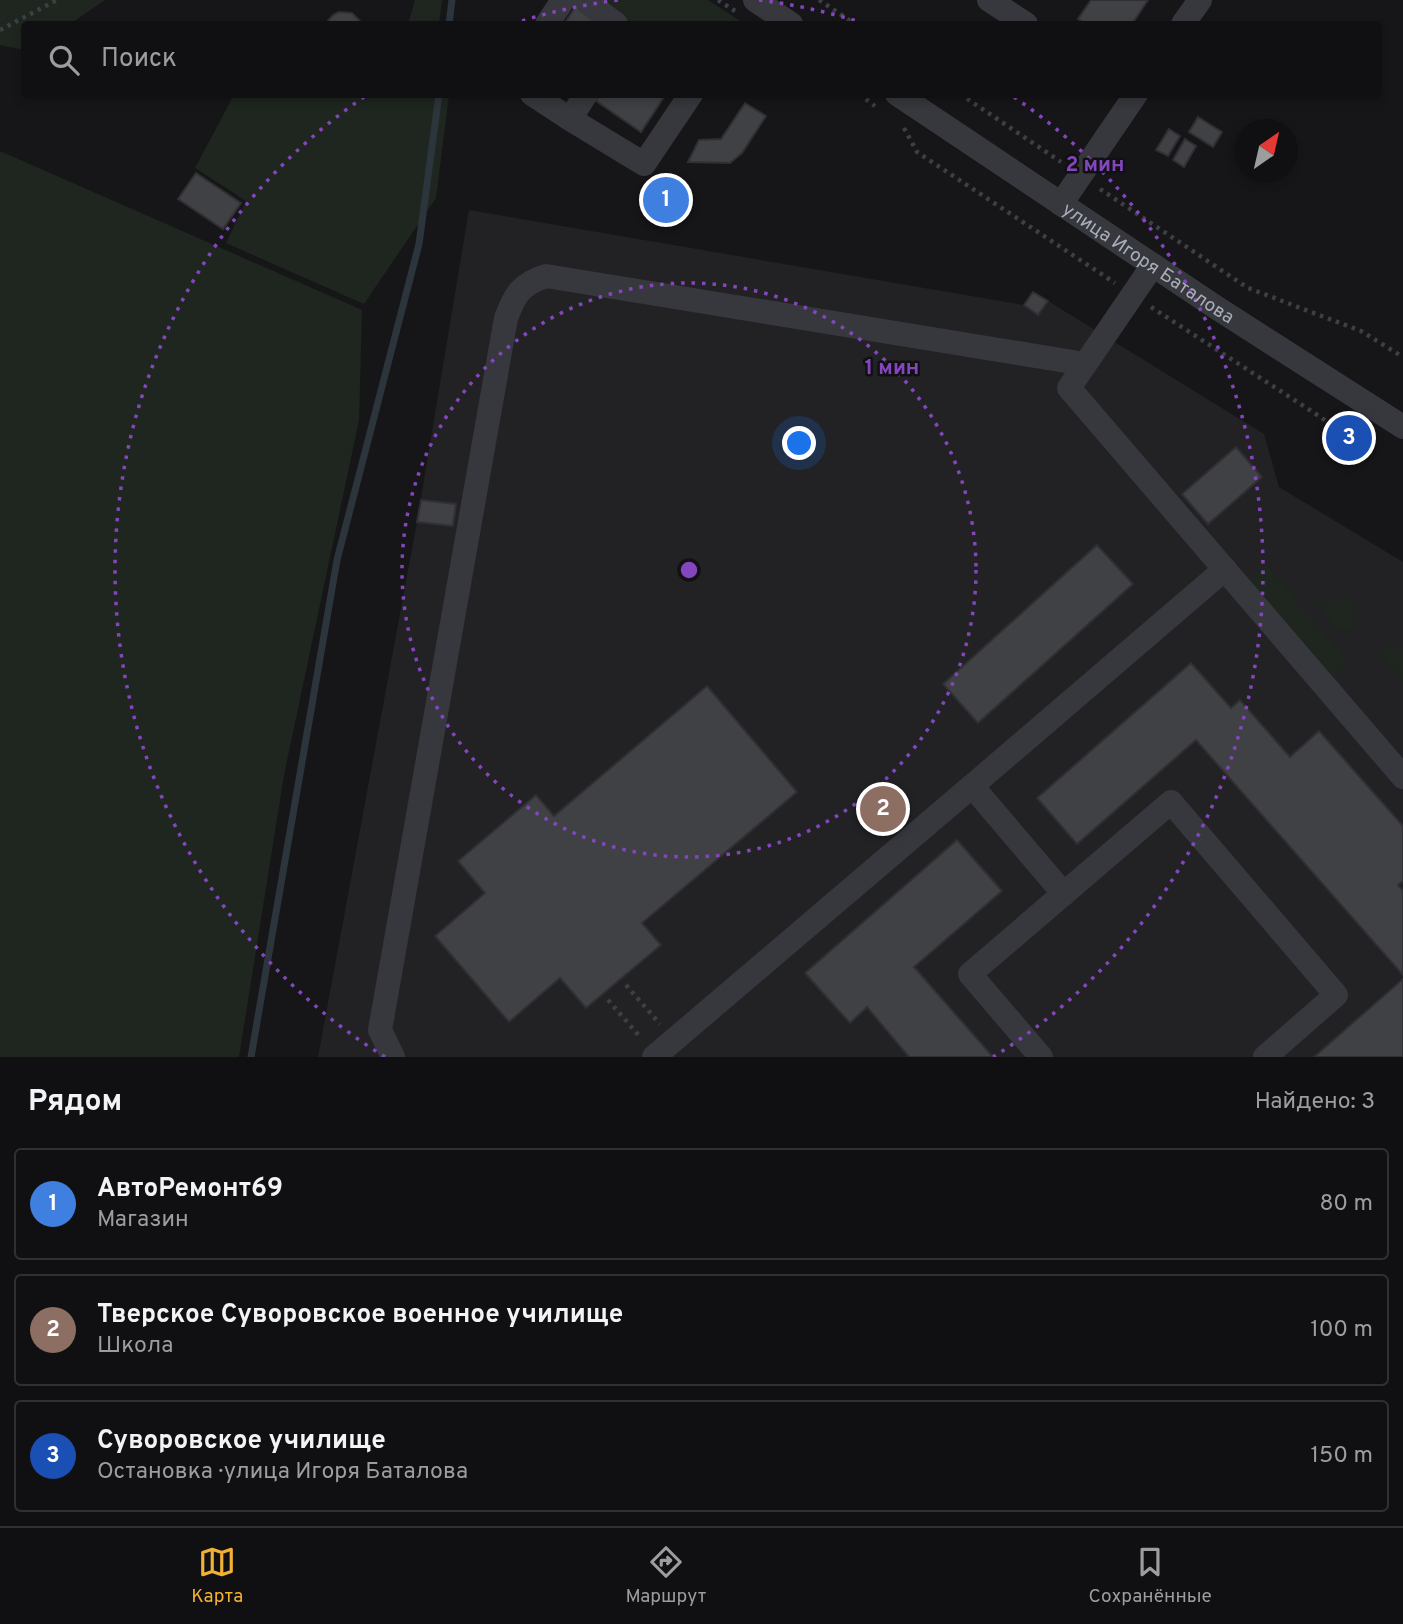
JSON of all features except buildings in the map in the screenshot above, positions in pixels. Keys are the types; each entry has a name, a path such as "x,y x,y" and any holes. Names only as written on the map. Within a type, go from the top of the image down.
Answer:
{"street":[{"path":"549,21 563,0"},
{"path":"584,0 612,21"},
{"path":"755,0 786,21"},
{"path":"989,0 1024,14"},
{"path":"1186,21 1200,0"},
{"path":"538,98 644,164 688,98"},
{"path":"570,119 583,98"},
{"path":"1061,204 1132,98"},
{"name":"улица Игоря Баталова","path":"888,102 1061,204 1403,427"},
{"path":"1153,265 1069,388 1403,777"},
{"path":"376,1057 506,318 513,299 529,282 546,276 1085,364"},
{"path":"655,1056 1224,569"},
{"path":"972,786 1064,894"},
{"path":"1041,1057 970,974 1171,802 1336,996 1265,1057"},
{"path":"380,1030 393,1057"}],"path":[{"path":"0,30 57,0"},
{"path":"819,0 850,21"},
{"path":"966,98 1248,288 1361,331 1403,357"},
{"path":"901,123 917,152 1349,438"},
{"path":"608,1000 655,1056"}],"shaded area":[{"path":"0,0 105,0 74,21 21,21 21,49 0,45"},
{"path":"415,0 442,0 439,21 409,21"},
{"path":"594,0 708,0 740,21 626,21"},
{"path":"232,98 449,98 436,198 364,304 226,243 246,201 195,168"},
{"path":"0,151 362,310 359,420 284,775 239,1057 0,1057"},
{"path":"469,210 1024,305 1038,315 1048,301 1264,434 1279,487 1403,562 1403,1057 318,1057 417,522"},
{"path":"1266,565 1349,662 1331,678 1248,581"},
{"path":"1353,599 1352,629 1337,630 1317,602"},
{"path":"1382,644 1403,649 1403,679 1385,660"}],"waterway":[{"path":"449,21 452,0"},
{"path":"251,1057 337,560 419,244 438,98"}],"place":[{"name":"АвтоРемонт69","path":"666,200"},
{"name":"Суворовское училище","path":"1349,438"},
{"name":"Тверское Суворовское военное училище","path":"883,809"}]}
